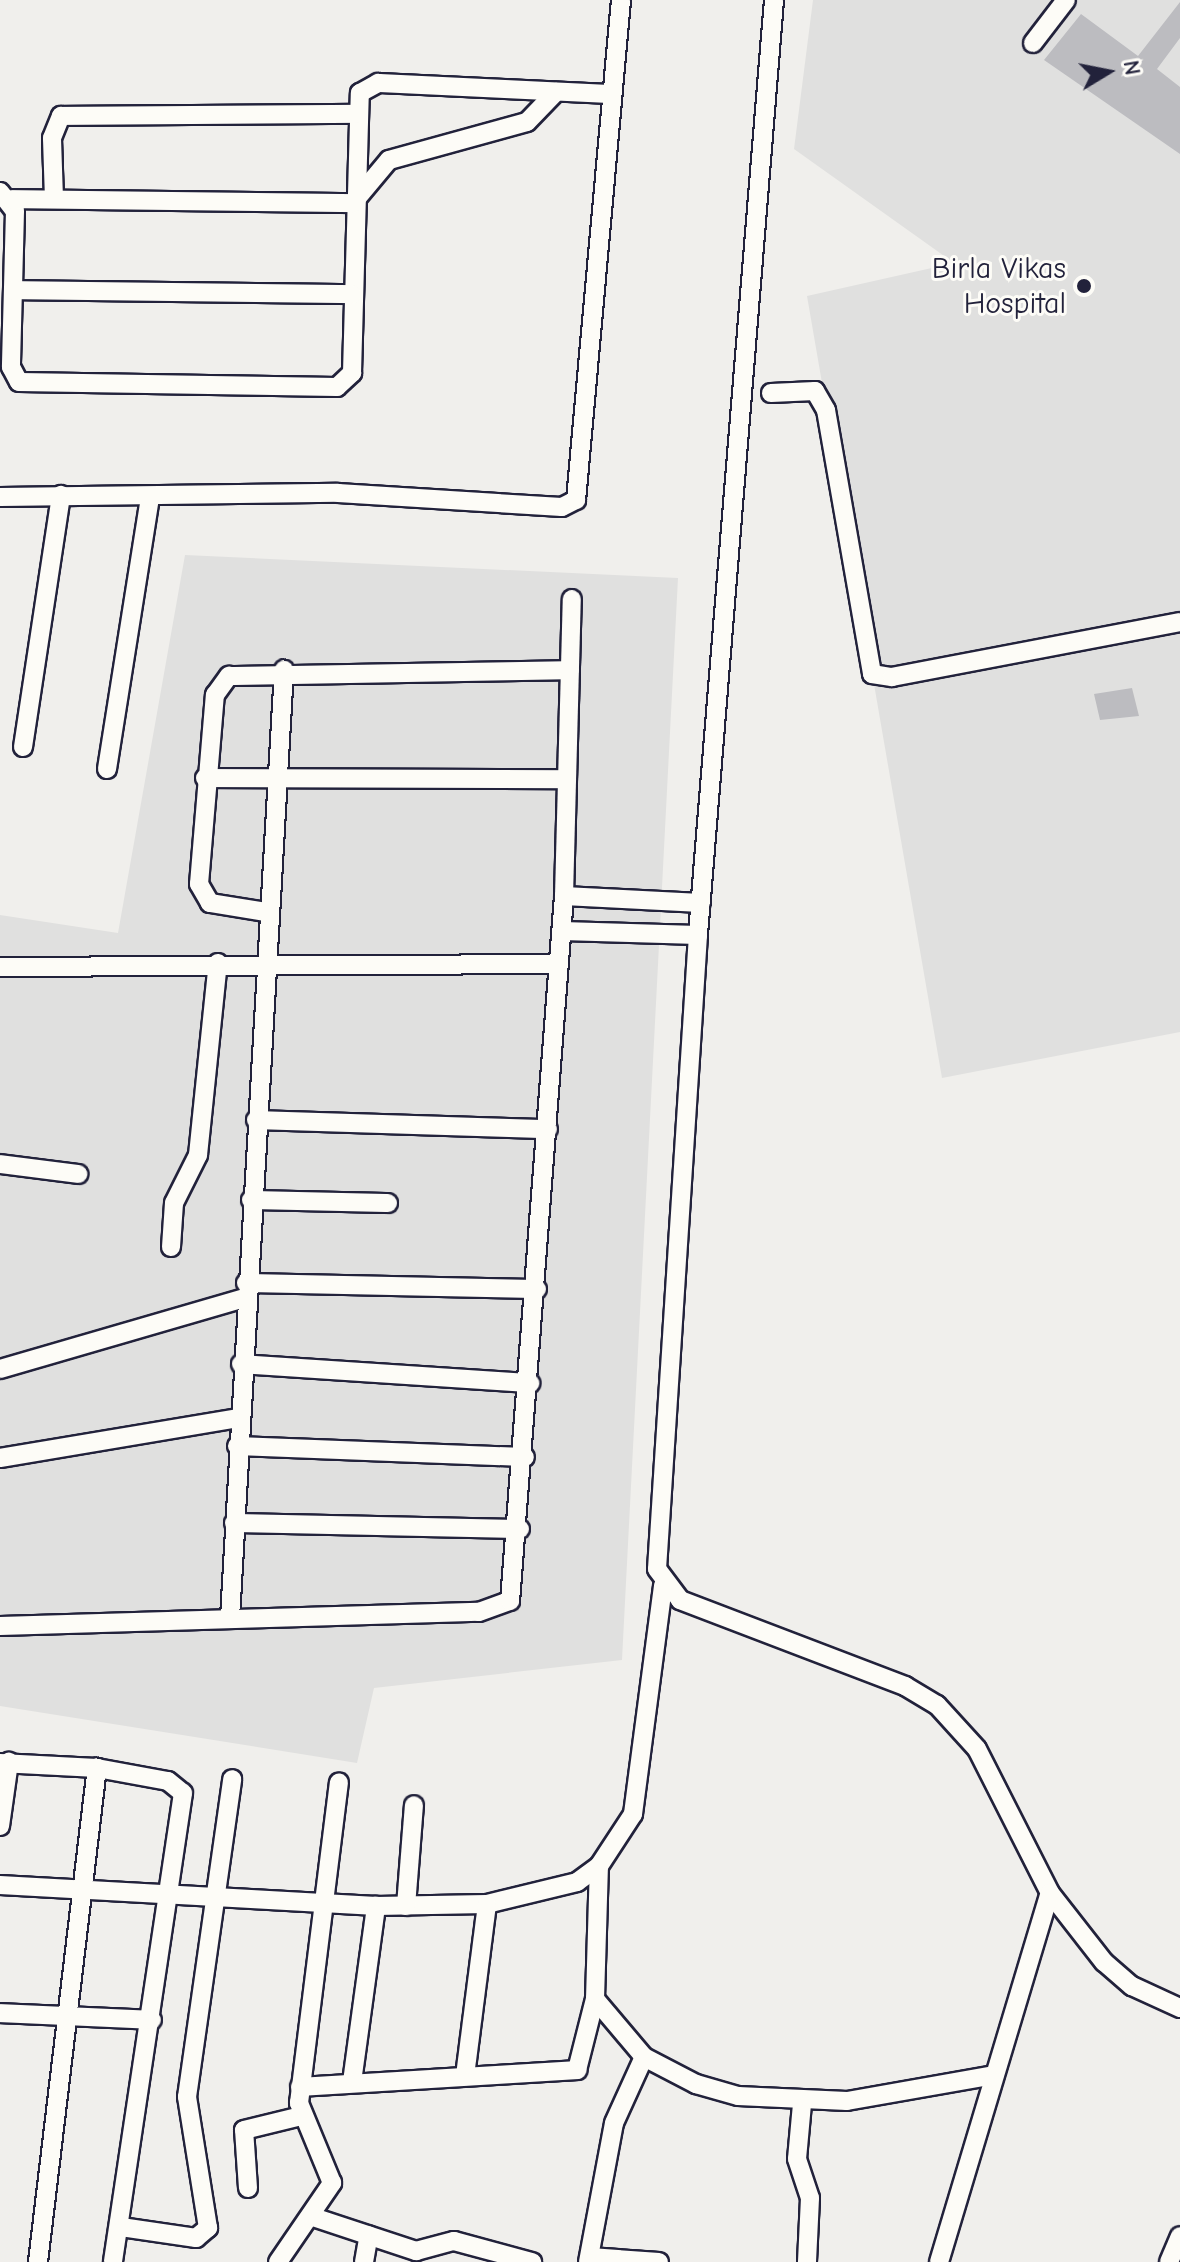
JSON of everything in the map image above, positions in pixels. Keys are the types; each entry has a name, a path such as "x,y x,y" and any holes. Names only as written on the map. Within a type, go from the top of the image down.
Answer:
{"street":[{"path":"0,497 338,493 562,507 576,500 621,0"},
{"path":"0,1885 324,1906 487,1904 544,1896 599,1866 633,1814 663,1585 657,1569 698,935 774,0"},
{"path":"1033,43 1066,0"},
{"path":"353,203 54,199 6,195 13,290 14,376 27,385 337,387 352,373 353,203 360,93 378,83 611,94"},
{"path":"353,203 389,160 527,122 556,92"},
{"path":"54,199 52,138 61,116 357,114"},
{"path":"13,290 352,294"},
{"path":"771,393 815,391 826,410 872,674 892,677 1180,622"},
{"path":"23,747 61,495"},
{"path":"107,769 150,497"},
{"path":"0,1626 498,1609 516,1586 564,896 572,599"},
{"path":"230,1618 238,1418 266,964 266,912 279,782 284,670"},
{"path":"266,912 203,896 205,778 219,684 243,671 570,670"},
{"path":"205,778 279,782 567,779"},
{"path":"564,896 701,903"},
{"path":"562,931 698,935"},
{"path":"0,967 218,963 559,964"},
{"path":"171,1247 174,1203 198,1155 218,963"},
{"path":"256,1120 548,1129"},
{"path":"0,1164 78,1174"},
{"path":"251,1200 388,1203"},
{"path":"0,1369 246,1290 537,1289"},
{"path":"241,1364 530,1383"},
{"path":"0,1458 238,1418"},
{"path":"237,1446 525,1457"},
{"path":"234,1523 520,1529"},
{"path":"663,1585 680,1600 905,1686 937,1705 977,1749 1050,1893 1104,1962 1132,1986 1180,2008"},
{"path":"0,1826 5,1762 97,1768 168,1781 183,1793 171,1897 121,2227 113,2262"},
{"path":"38,2262 63,2016 97,1768"},
{"path":"121,2227 196,2238 208,2228 185,2123 232,1779"},
{"path":"278,2262 332,2183 301,2116 300,2087 339,1782"},
{"path":"406,1906 414,1805"},
{"path":"300,2087 577,2070 595,1999 599,1866"},
{"path":"939,2262 1050,1893"},
{"path":"465,2076 487,1904"},
{"path":"352,2082 376,1906"},
{"path":"595,1999 644,2057 696,2084 802,2104 994,2075"},
{"path":"0,2013 152,2020"},
{"path":"644,2057 614,2123 589,2259 659,2262"},
{"path":"802,2104 797,2159 810,2198 807,2262"},
{"path":"248,2188 244,2130 301,2116"},
{"path":"310,2216 427,2254 454,2241 532,2262"},
{"path":"364,2262 369,2235"},
{"path":"1169,2262 1180,2236"}],"shaded area":[{"path":"813,0 1180,0 1180,1032 942,1078 807,296 954,263 794,149"},
{"path":"185,555 678,578 622,1660 374,1688 357,1763 0,1706 0,915 118,933"}],"building":[{"path":"1180,2 1180,38 1157,69 1180,87 1180,154 1044,60 1081,14 1138,56"},
{"path":"1132,688 1139,716 1100,720 1094,694"}],"place":[{"name":"Birla Vikas Hospital","path":"1084,286"}]}
